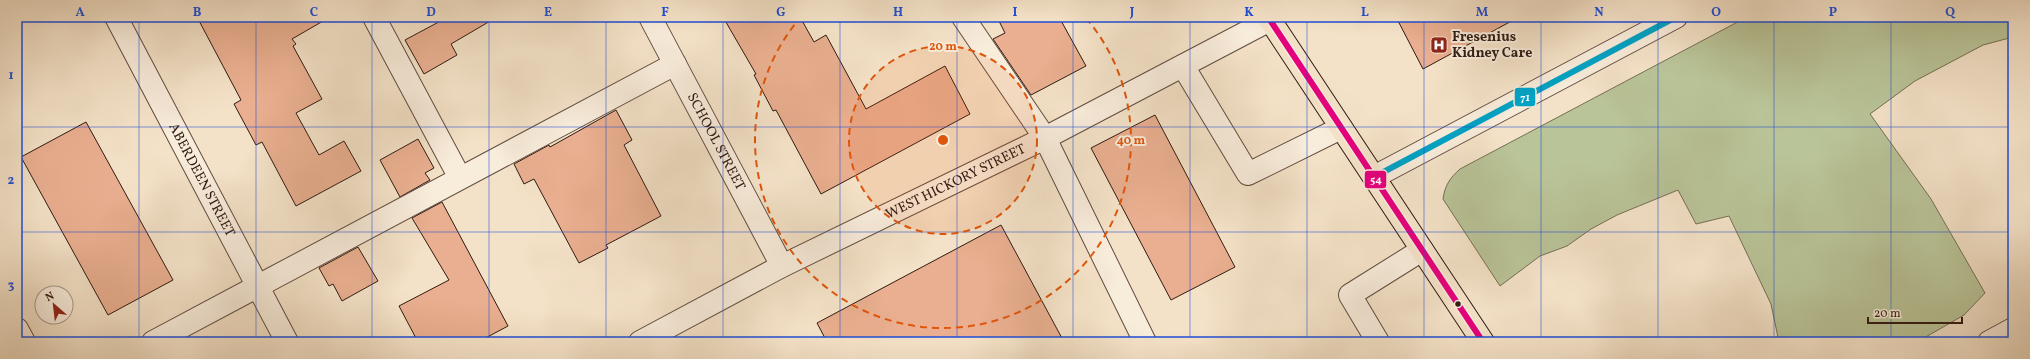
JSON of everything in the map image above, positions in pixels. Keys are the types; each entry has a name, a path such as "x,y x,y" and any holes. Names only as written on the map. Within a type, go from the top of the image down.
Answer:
{"main road":[{"path":"1269,19 1483,342"}],"street":[{"name":"ABERDEEN STREET","path":"116,17 259,286 287,342"},
{"path":"374,17 460,178"},
{"name":"SCHOOL STREET","path":"650,17 782,266"},
{"path":"963,17 1045,138 1145,342"},
{"path":"1374,177 1676,17"},
{"name":"WEST HICKORY STREET","path":"640,342 782,266 1045,138 1269,19"},
{"path":"153,342 675,64"},
{"path":"1183,66 1248,174 1341,128"},
{"path":"1378,342 1350,294 1422,250"},
{"path":"17,329 24,342"},
{"path":"1989,342 2013,329"}],"green space":[{"path":"1747,17 2013,17 2013,37 1983,45 1915,81 1870,114 1931,199 1985,293 1964,315 1917,342 1779,342 1771,304 1729,216 1696,224 1678,190 1617,215 1591,229 1567,246 1540,256 1500,286 1443,199 1448,182 1453,176 1460,169"}],"building":[{"path":"197,17 330,17 292,39 296,44 293,46 322,99 296,113 319,155 344,141 361,171 296,206 262,142 256,145 234,104 241,100"},
{"path":"448,17 497,17 451,44 457,55 424,74 405,40"},
{"path":"723,17 800,17 814,42 826,35 866,109 945,66 970,114 821,194 776,110 773,111 754,75 756,74"},
{"path":"997,17 1059,17 1086,66 1031,95 993,39 1005,33"},
{"name":"Fresenius Kidney Care","path":"1396,17 1519,17 1423,69"},
{"path":"616,110 632,140 624,145 661,216 606,245 608,248 579,263 534,179 524,184 514,164 549,145 550,147"},
{"path":"1155,115 1235,267 1171,300 1091,148"},
{"path":"86,122 173,280 108,315 21,157"},
{"path":"418,139 434,168 425,173 430,180 400,197 380,160"},
{"path":"442,202 508,326 478,342 418,342 399,306 449,280 412,218"},
{"path":"1001,225 1064,342 827,342 817,323"},
{"path":"358,247 378,281 342,301 333,284 329,286 319,268"}],"transit line":[{"name":"54","path":"1268,17 1483,342"},
{"name":"71","path":"1374,177 1676,17"}],"place":[{"name":"Fresenius Kidney Care","path":"1439,45"}]}
